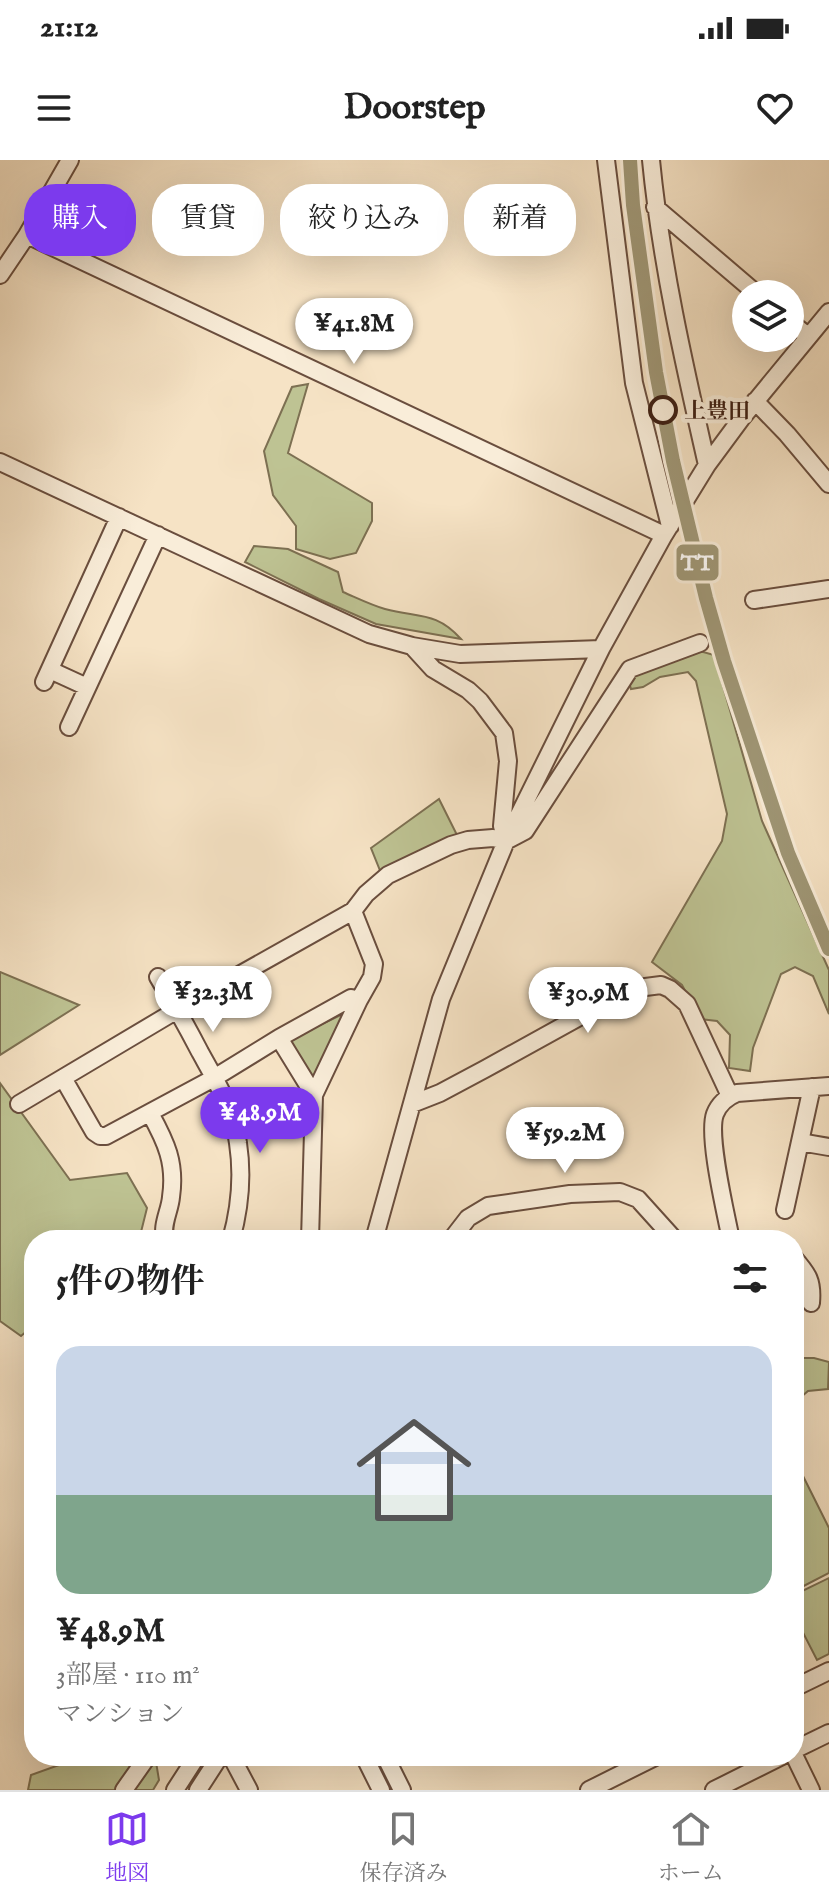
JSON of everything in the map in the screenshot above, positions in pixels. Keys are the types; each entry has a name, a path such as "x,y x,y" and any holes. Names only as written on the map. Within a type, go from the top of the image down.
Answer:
{"street":[{"path":"56,184 70,160"},
{"path":"606,160 634,383 669,527"},
{"path":"651,160 655,207 686,375 707,465"},
{"path":"655,207 741,280"},
{"path":"0,275 24,239"},
{"path":"73,256 669,527"},
{"path":"377,1230 441,999 506,841 601,649 669,527 707,465 829,312"},
{"path":"804,333 808,336"},
{"path":"755,401 829,484"},
{"path":"0,462 369,634 412,646 460,654 601,649"},
{"path":"87,687 47,676 119,517"},
{"path":"69,727 158,535"},
{"path":"754,600 829,589"},
{"path":"19,1104 353,911 366,894 388,875 461,841 493,838 506,841 525,831 630,669 700,643"},
{"path":"412,646 433,669 480,701 504,733 508,761 502,826 506,841"},
{"path":"312,1230 314,1095 372,977 374,964 353,911"},
{"path":"158,977 231,1112 238,1141 241,1190 234,1230"},
{"path":"412,1104 451,1087 630,989 661,985 687,1004 730,1096"},
{"path":"63,1078 97,1135 109,1135 351,998 359,1000"},
{"path":"279,1038 314,1095"},
{"path":"729,1230 713,1140 714,1119 720,1105 737,1093 829,1086"},
{"path":"785,1210 812,1087"},
{"path":"150,1113 166,1142 172,1167 171,1202 163,1230"},
{"path":"800,1142 829,1147"},
{"path":"459,1230 468,1218 488,1206 570,1194 620,1192 638,1199 666,1230"},
{"path":"804,1270 813,1286 811,1303"},
{"path":"804,1683 829,1671"},
{"path":"804,1747 829,1733"},
{"path":"124,1790 141,1766"},
{"path":"175,1790 191,1766"},
{"path":"198,1790 214,1766"},
{"path":"236,1766 249,1790"},
{"path":"369,1766 381,1790"},
{"path":"390,1766 402,1790"},
{"path":"589,1790 637,1766"},
{"path":"714,1790 762,1766"},
{"path":"800,1766 811,1790"}],"green space":[{"path":"308,384 288,453 372,503 372,521 356,553 330,559 296,549 296,526 273,495 264,451 292,387"},
{"path":"254,546 288,549 338,572 343,592 385,609 435,620 461,639 376,624 319,599 245,562"},
{"path":"696,650 714,655 762,821 829,970 829,1014 813,976 795,967 781,974 753,1048 750,1071 729,1068 730,1035 717,1021 700,1019 682,985 652,962 722,841 727,814 696,681 688,672 660,677 643,687 631,689 628,679 638,671"},
{"path":"439,799 458,837 381,873 371,848"},
{"path":"0,972 79,1005 0,1055"},
{"path":"345,1013 315,1082 289,1040"},
{"path":"0,1083 70,1180 127,1173 147,1208 142,1230 24,1230 24,1333 21,1336 0,1321"},
{"path":"804,1358 829,1362 828,1389 808,1391 804,1394"},
{"path":"804,1478 829,1528 829,1573 804,1586"},
{"path":"829,1578 829,1654 817,1660 804,1635 804,1590"},
{"path":"56,1766 157,1766 159,1780 153,1790 28,1790 31,1775"}],"transit line":[{"name":"TT","path":"630,160 633,205 656,372 673,461 706,598 788,853 829,949"}],"place":[{"name":"上豊田","path":"663,410"}]}
